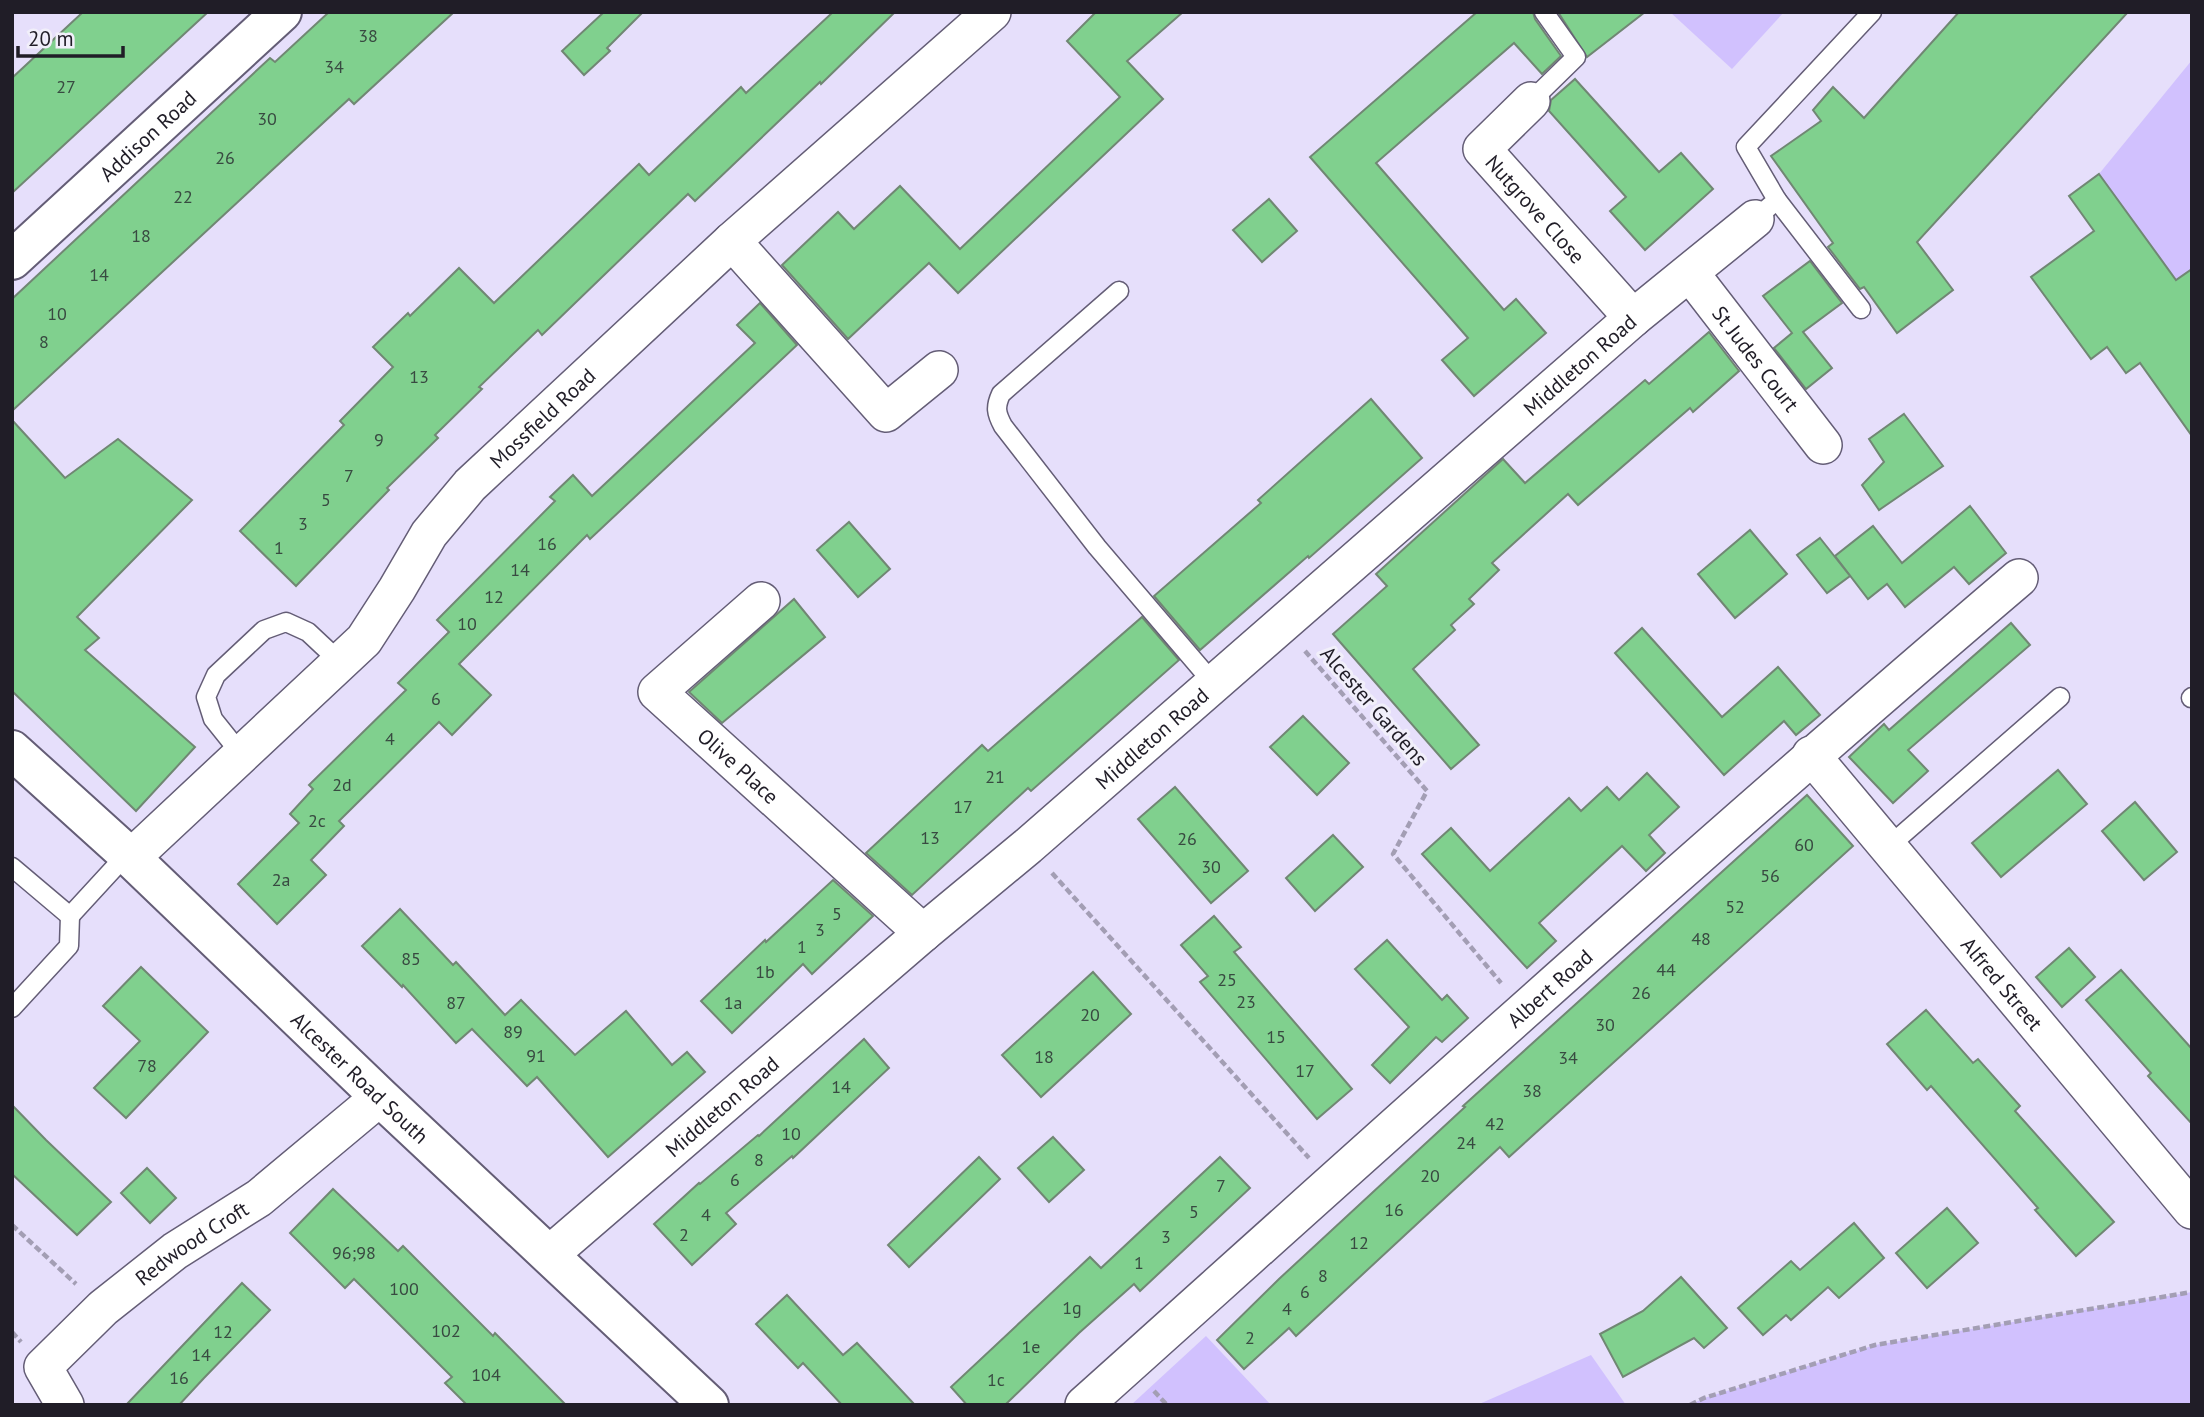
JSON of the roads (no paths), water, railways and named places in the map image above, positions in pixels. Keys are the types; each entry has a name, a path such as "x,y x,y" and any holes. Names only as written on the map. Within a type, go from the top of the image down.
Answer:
{"main road":[{"name":"Addison Road","path":"12,260 282,12"},
{"name":"Alcester Road South","path":"12,750 129,856 380,1097 709,1405"}],"street":[{"name":"Mossfield Road","path":"129,856 364,640 429,534 470,485 732,241 992,12"},
{"name":"Nutgrove Close","path":"1531,101 1482,149 1633,318"},
{"name":"Middleton Road","path":"549,1255 1028,846 1633,318 1766,209"},
{"path":"732,241 886,413 939,370"},
{"name":"St Judes Court","path":"1690,273 1823,444"},
{"name":"Albert Road","path":"1084,1405 1330,1182 1811,755 2019,578"},
{"name":"Olive Place","path":"761,601 657,692 923,933"},
{"name":"Alfred Street","path":"1811,755 2192,1210"},
{"name":"Redwood Croft","path":"65,1405 43,1367 103,1308 175,1251 259,1198 380,1097"}],"lane":[{"path":"1531,101 1576,57 1544,12"},
{"path":"1861,309 1766,209 1746,147 1872,12"},
{"path":"1119,292 1001,394 996,404 997,414 1003,426 1097,547 1214,684"},
{"path":"241,754 213,719 206,697 216,675 264,630 286,622 308,632 340,662"},
{"path":"1888,847 2060,697"},
{"path":"12,1008 68,946 70,916 129,856"},
{"path":"12,867 70,916"}]}
